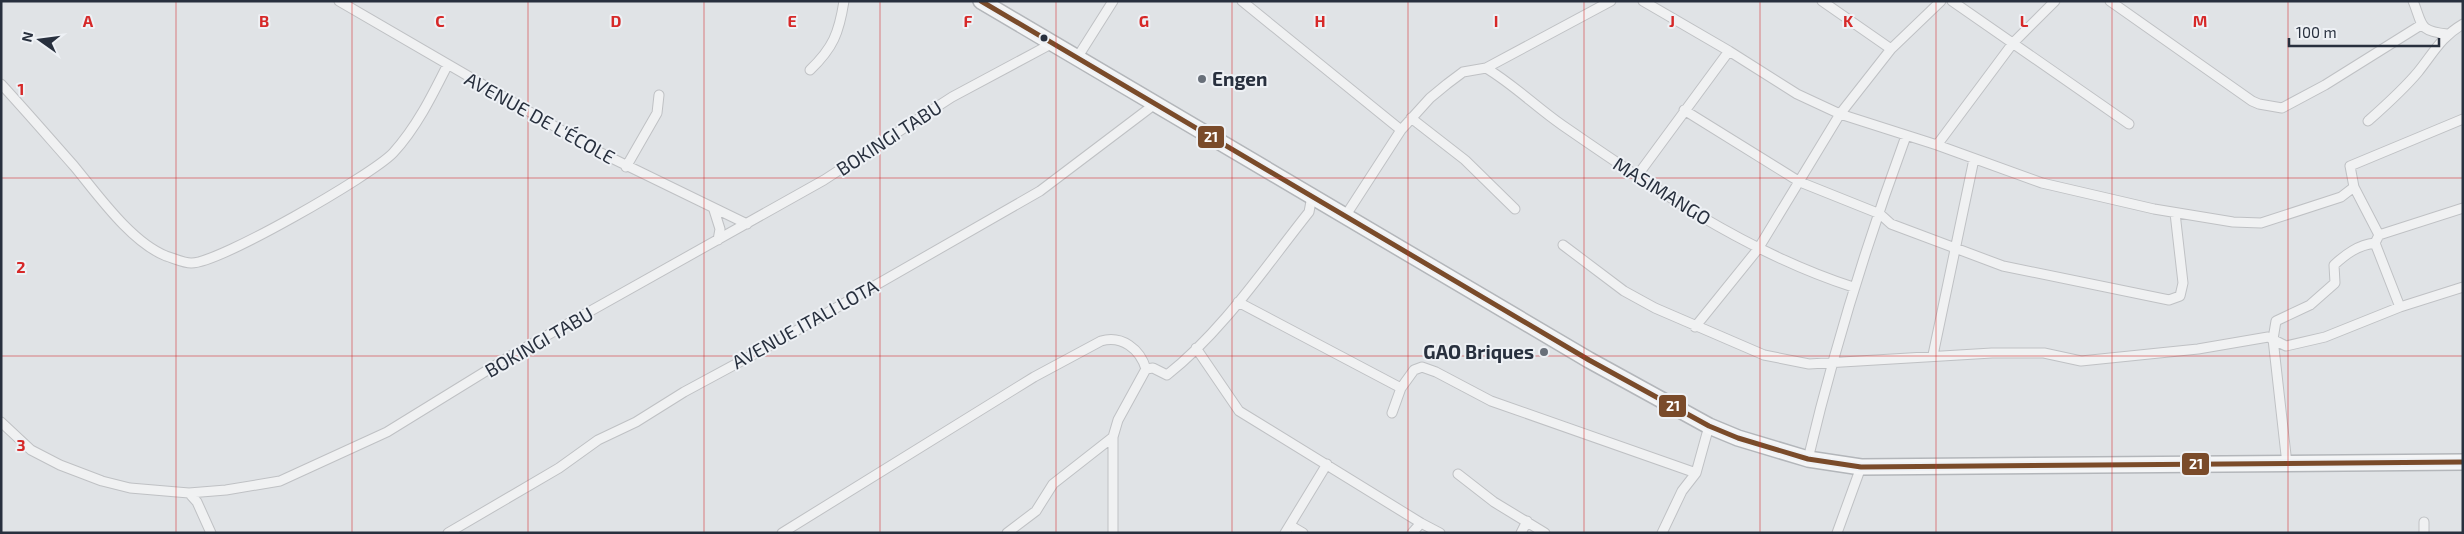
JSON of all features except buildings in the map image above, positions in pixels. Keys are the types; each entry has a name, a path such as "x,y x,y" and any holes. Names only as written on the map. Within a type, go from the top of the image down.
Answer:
{"highway":[{"path":"981,1 1589,360 1709,426 1746,440 1808,459 1862,467 2463,462"}],"street":[{"name":"AVENUE DE L'ÉCOLE","path":"339,1 393,31 447,66 626,167 747,224"},
{"path":"810,70 826,54 833,43 840,23 844,1"},
{"path":"1077,58 1113,1"},
{"path":"1242,1 1401,130"},
{"path":"1346,215 1401,130 1430,98 1463,72 1486,68 1611,1"},
{"path":"1643,1 1729,51 1797,94 1840,114 1937,145 2042,184 2175,213 2234,222 2269,222 2341,197 2354,187"},
{"path":"1822,1 1891,49"},
{"path":"1695,327 1758,249 1840,114 1891,49 1941,1"},
{"path":"1952,1 2129,124"},
{"path":"1937,145 2013,43 2055,1"},
{"path":"2110,1 2252,101 2282,108 2325,85 2422,25"},
{"path":"2413,1 2422,25 2430,32 2447,34"},
{"path":"2368,121 2387,105 2417,73 2447,34 2463,24"},
{"name":"BOKINGI TABU","path":"1,422 31,450 60,465 130,488 189,493 280,481 371,440 512,356 747,224 869,152 952,97 1051,44"},
{"path":"1637,176 1729,51"},
{"path":"1,84 115,215 140,239 164,255 192,263 214,257 278,224 344,189 380,164 394,152 413,127 435,91 447,66"},
{"name":"MASIMANGO","path":"1486,68 1553,119 1637,176 1758,249 1813,274 1854,287"},
{"path":"626,167 657,113 658,95"},
{"name":"AVENUE ITALI LOTA","path":"448,533 559,468 598,440 636,422 684,392 773,344 1040,191 1155,104"},
{"path":"1684,110 1800,182 1880,214 1891,224 2003,266 2169,300 2180,296 2183,283 2175,213"},
{"path":"1411,118 1465,160 1515,209"},
{"path":"2400,307 2377,239 2354,187 2350,166 2463,119"},
{"path":"1808,459 1831,364 1854,287 1906,136"},
{"path":"1934,355 1974,159"},
{"path":"1146,369 1153,368 1167,375 1196,348 1238,302 1309,212 1312,196"},
{"path":"2287,464 2273,339 2276,320 2310,304 2334,283 2334,265 2347,252 2377,239 2463,208"},
{"path":"714,210 720,229 718,240"},
{"path":"1563,245 1624,291 1695,327 1764,355 1809,364 1831,364 1934,355 2044,354 2081,360 2198,349 2268,338 2286,346 2325,337 2400,307 2463,287"},
{"path":"1238,302 1401,388"},
{"path":"782,533 1034,377 1101,341 1117,339 1127,343 1142,356 1146,369 1118,420 1113,437 1115,531"},
{"path":"1196,348 1239,411 1296,448 1327,464 1440,533"},
{"path":"1392,413 1401,388 1414,370 1422,368 1436,372 1491,401 1696,472"},
{"path":"1662,533 1682,491 1696,472 1709,426"},
{"path":"1008,533 1036,511 1053,484 1113,437"},
{"path":"1303,533 1288,530 1327,464"},
{"path":"1837,533 1862,467"},
{"path":"1458,474 1494,502 1545,533"},
{"path":"189,493 197,502 211,533"},
{"path":"1521,533 1527,521"},
{"path":"2424,522 2424,533"},
{"path":"1412,533 1421,523"}],"transit line":[{"name":"21","path":"981,1 1589,360 1709,426 1738,438 1808,459 1861,467 2463,462"}],"place":[{"name":"Engen","path":"1202,79"},
{"name":"GAO Briques","path":"1544,352"}]}
